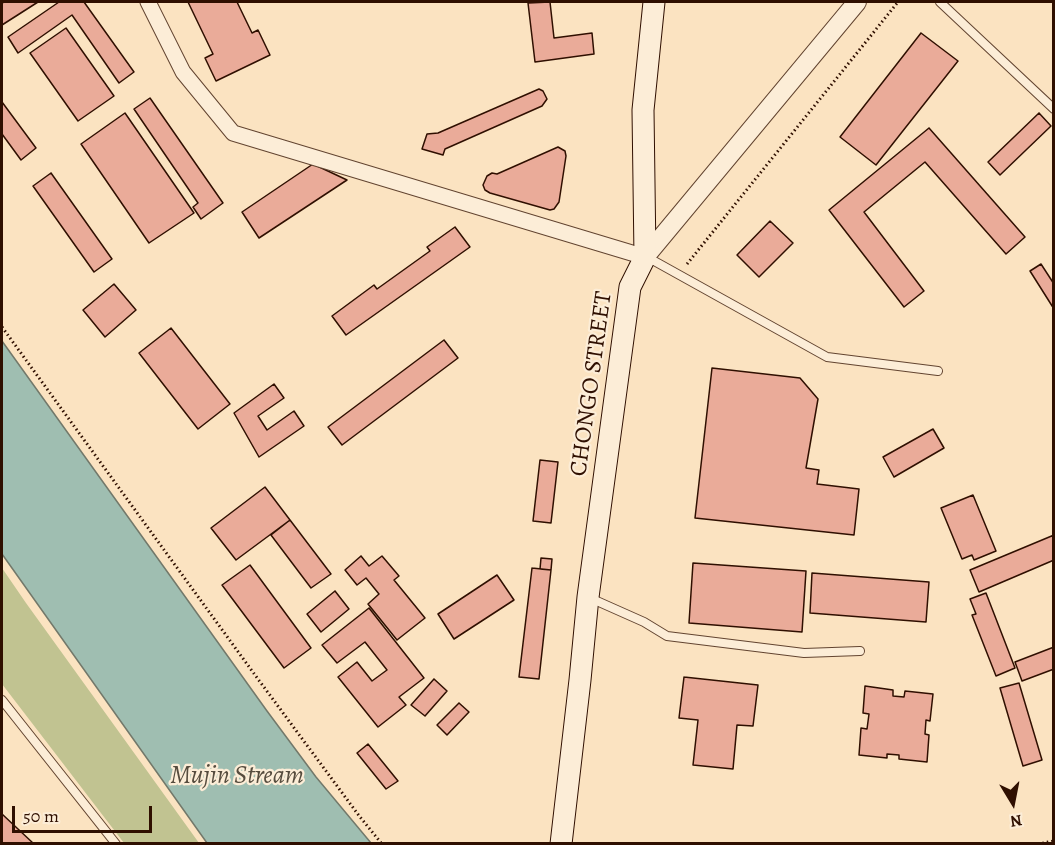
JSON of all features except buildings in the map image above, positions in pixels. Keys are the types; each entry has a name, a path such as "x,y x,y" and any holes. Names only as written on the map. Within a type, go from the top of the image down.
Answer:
{"main road":[{"name":"CHONGO STREET","path":"561,843 588,597 630,287 645,257 643,110 654,2"}],"street":[{"path":"148,2 183,72 233,134 645,257 858,2"}],"lane":[{"path":"940,2 1053,109"},
{"path":"645,257 826,357 938,371"},
{"path":"588,597 644,622 667,636 804,653 860,651"},
{"path":"2,700 116,843"}],"path":[{"path":"678,275 898,2"},
{"path":"2,327 262,684 360,817 382,843"},
{"path":"1038,843 1053,841"}],"green space":[{"path":"2,568 199,843 124,843 2,684"}],"water":[{"name":"Mujin Stream","path":"2,341 267,711 316,777 371,843 207,843 2,554"}]}
